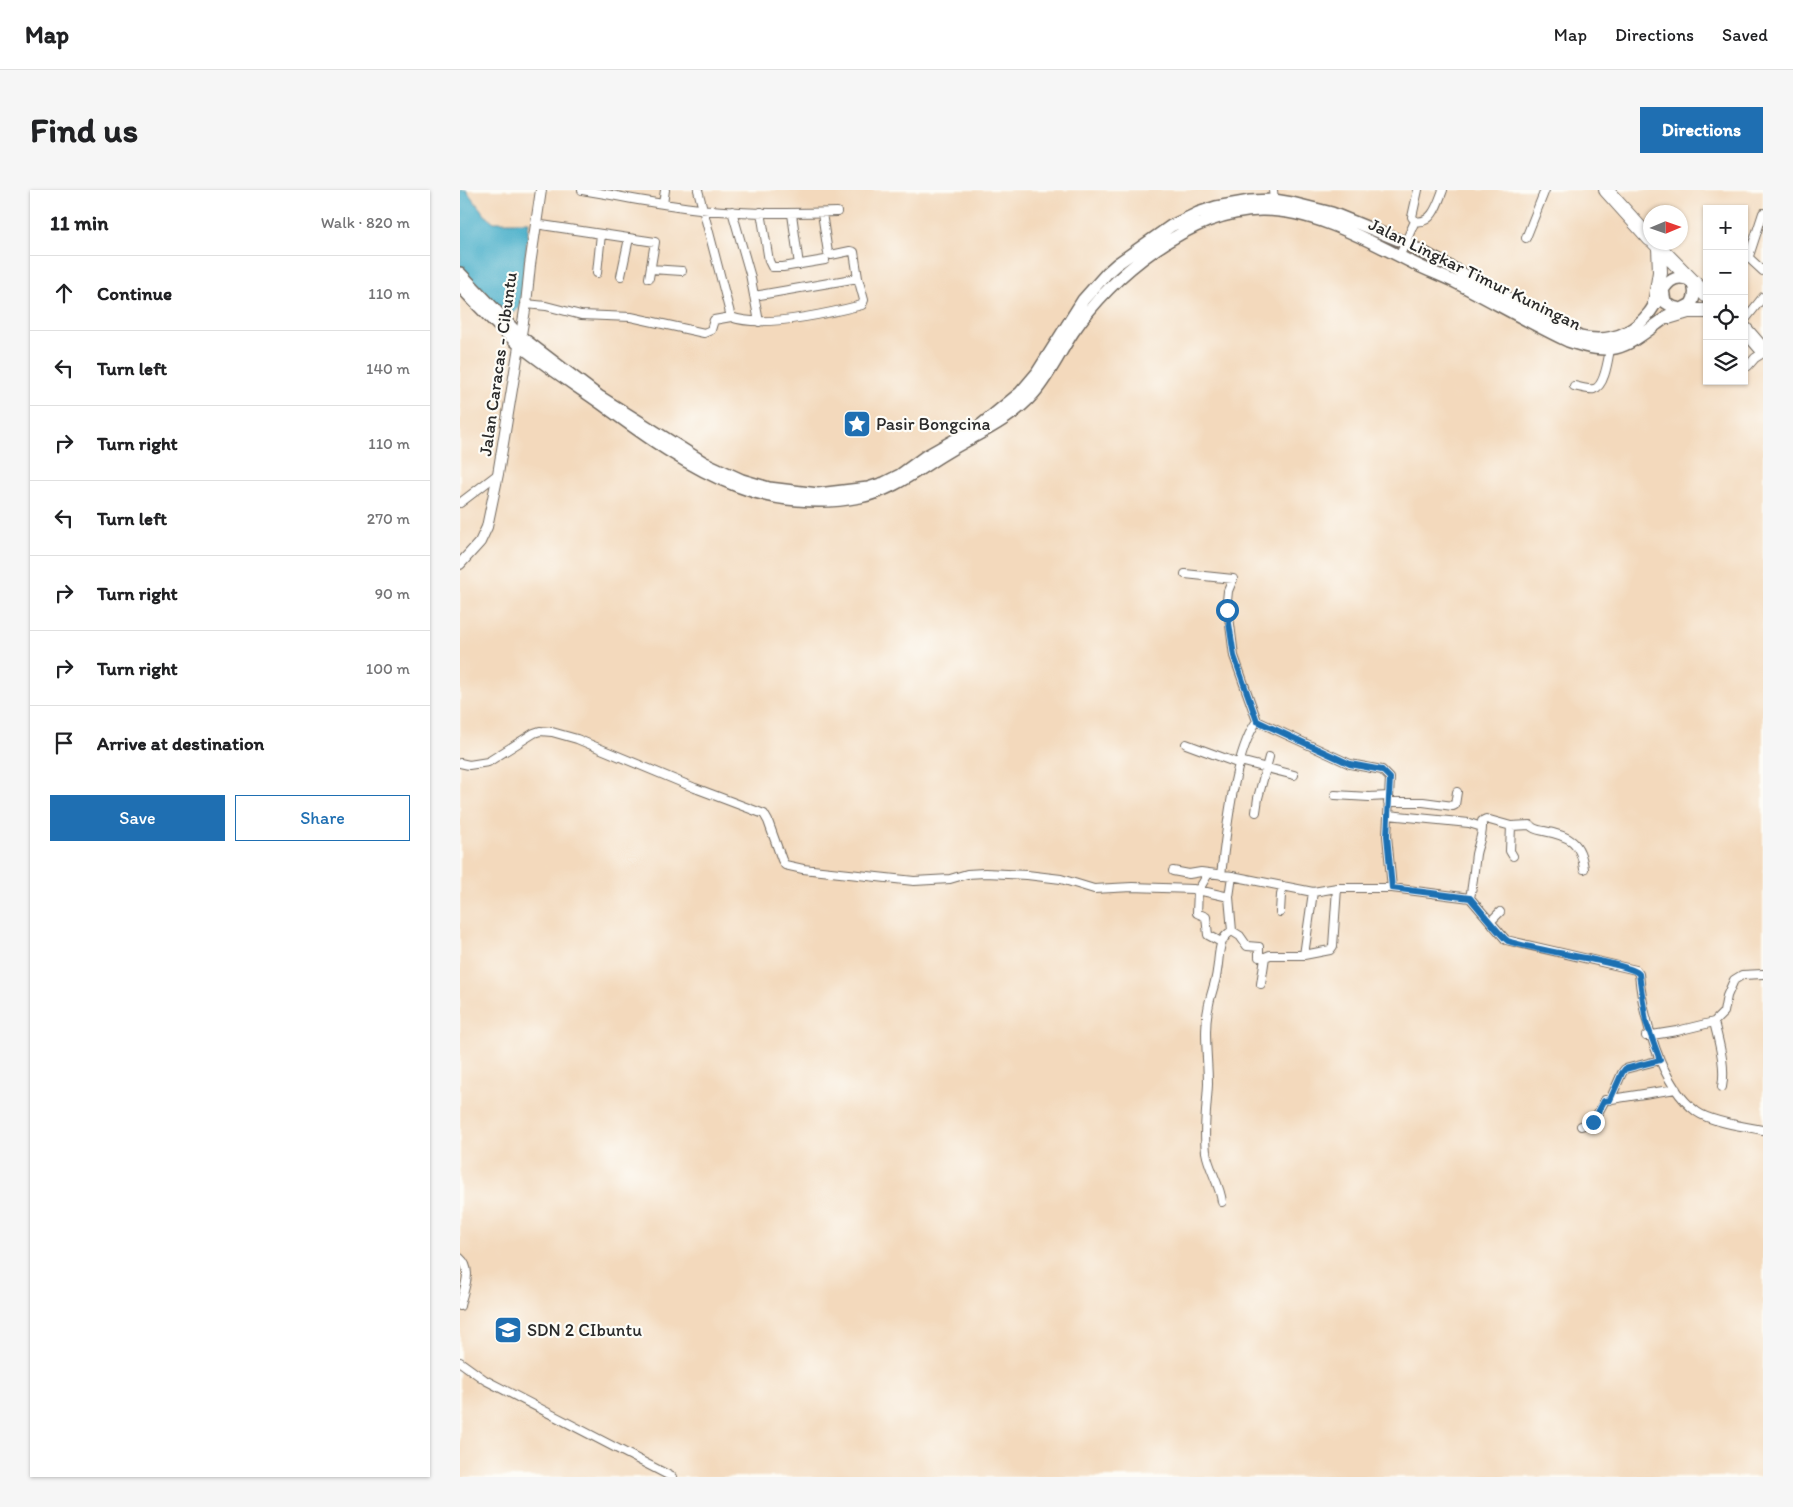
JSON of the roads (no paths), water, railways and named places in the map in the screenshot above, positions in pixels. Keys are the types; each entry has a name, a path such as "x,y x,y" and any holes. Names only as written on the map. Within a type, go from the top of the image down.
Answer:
{"highway":[{"path":"1608,191 1643,231"},
{"path":"1653,307 1660,272 1655,250"},
{"path":"1661,250 1706,295"},
{"path":"1663,320 1688,311 1703,311"},
{"path":"1748,333 1763,352"}],"main road":[{"name":"Jalan Lingkar Timur Kuningan","path":"519,340 600,397 703,462 742,480 769,488 818,494 868,488 884,483 900,475 926,456 981,425 1020,393 1037,373 1083,300 1108,272 1171,226 1198,213 1236,203 1273,195 1292,203 1332,213 1382,232 1406,243 1580,337 1606,340 1628,332 1641,322 1653,307 1663,289"},
{"name":"Jalan Lingkar Timur Kuningan","path":"460,273 519,340 643,433 700,469 739,487 779,498 828,500 857,497 889,488 936,458 1004,420 1034,394 1074,330 1106,290 1165,243 1219,217 1244,211 1262,210 1284,212 1319,221 1366,239 1400,255 1568,341 1582,346 1610,349 1624,346 1691,304 1695,289 1692,281"},
{"path":"1681,309 1665,302 1663,289 1672,280 1680,277 1692,281"},
{"path":"460,286 519,340"},
{"path":"1653,307 1663,320"}],"street":[{"name":"Jalan Caracas - Cibuntu","path":"460,564 476,547 487,527 498,474 526,304 535,224 541,190"},
{"path":"582,190 633,194 663,204 703,209 792,214 837,212"},
{"path":"663,204 665,190"},
{"path":"698,190 731,317"},
{"path":"1415,222 1412,213 1418,190"},
{"path":"1415,222 1422,222 1429,218 1436,209 1443,190"},
{"path":"1526,238 1545,190"},
{"path":"732,210 750,274 759,322"},
{"path":"761,212 769,261 772,267 825,260"},
{"path":"526,304 551,307 577,315 631,317 704,333 711,330 714,320 731,317 759,322 792,319 862,305 864,300 854,252 828,254 822,213"},
{"path":"792,214 799,264"},
{"path":"1763,214 1749,256 1763,271"},
{"path":"1400,255 1415,222"},
{"path":"535,224 655,242 649,278"},
{"path":"597,273 601,234"},
{"path":"621,276 629,238"},
{"path":"651,269 682,271"},
{"path":"754,296 858,278"},
{"path":"1748,316 1763,297"},
{"path":"1574,386 1597,387 1605,372 1610,349"},
{"path":"1748,366 1763,352"},
{"path":"460,503 498,474"},
{"path":"1185,574 1233,579 1228,591 1227,601 1234,656 1257,721 1350,764 1382,770 1390,778 1387,836 1392,888"},
{"path":"1221,875 1230,810 1240,762 1250,730 1257,721"},
{"path":"460,762 469,765 488,762 540,731 576,739 764,814 782,860 785,864 803,869 914,881 950,879 966,874 1003,874 1061,880 1094,889 1132,887 1198,891 1229,897"},
{"path":"1186,744 1240,762 1294,775"},
{"path":"1256,812 1269,757"},
{"path":"1335,794 1453,806 1455,805 1457,792"},
{"path":"1388,815 1469,823 1482,827"},
{"path":"1470,898 1476,855 1482,838 1482,821 1486,819 1511,826 1530,826 1533,829 1557,833 1570,838 1579,849 1584,869"},
{"path":"1511,826 1510,851 1513,856"},
{"path":"1173,871 1189,874 1201,872 1232,876 1313,892 1337,888 1392,888 1470,898 1506,940 1636,970 1639,974 1648,1036 1676,1089 1698,1112 1742,1127 1763,1130"},
{"path":"1208,874 1198,891 1197,913 1206,917 1208,935 1221,942"},
{"path":"1232,876 1229,897 1232,931"},
{"path":"1280,912 1283,886"},
{"path":"1232,931 1240,936 1247,946 1259,947 1259,957 1270,955 1304,955 1332,949 1337,888"},
{"path":"1304,955 1313,892"},
{"path":"1491,921 1500,912"},
{"path":"1222,1202 1221,1192 1210,1168 1206,1153 1205,1132 1208,1082 1206,1033 1208,1004 1217,973 1221,942 1225,935 1232,931"},
{"path":"1261,984 1265,957"},
{"path":"1648,1036 1714,1022 1724,1012 1727,996 1734,980 1742,975 1763,974"},
{"path":"1714,1022 1722,1062 1722,1087"},
{"path":"1610,1100 1625,1069 1660,1060"},
{"path":"1582,1126 1593,1122 1604,1101 1676,1089"},
{"path":"460,1258 467,1267 467,1276 460,1306"},
{"path":"460,1362 485,1380 672,1477"}],"water":[{"path":"460,190 466,190 485,215 494,222 529,222 520,307 514,313 506,314 460,267"}],"place":[{"name":"Pasir Bongcina","path":"857,424"},
{"name":"SDN 2 CIbuntu","path":"508,1330"}]}
